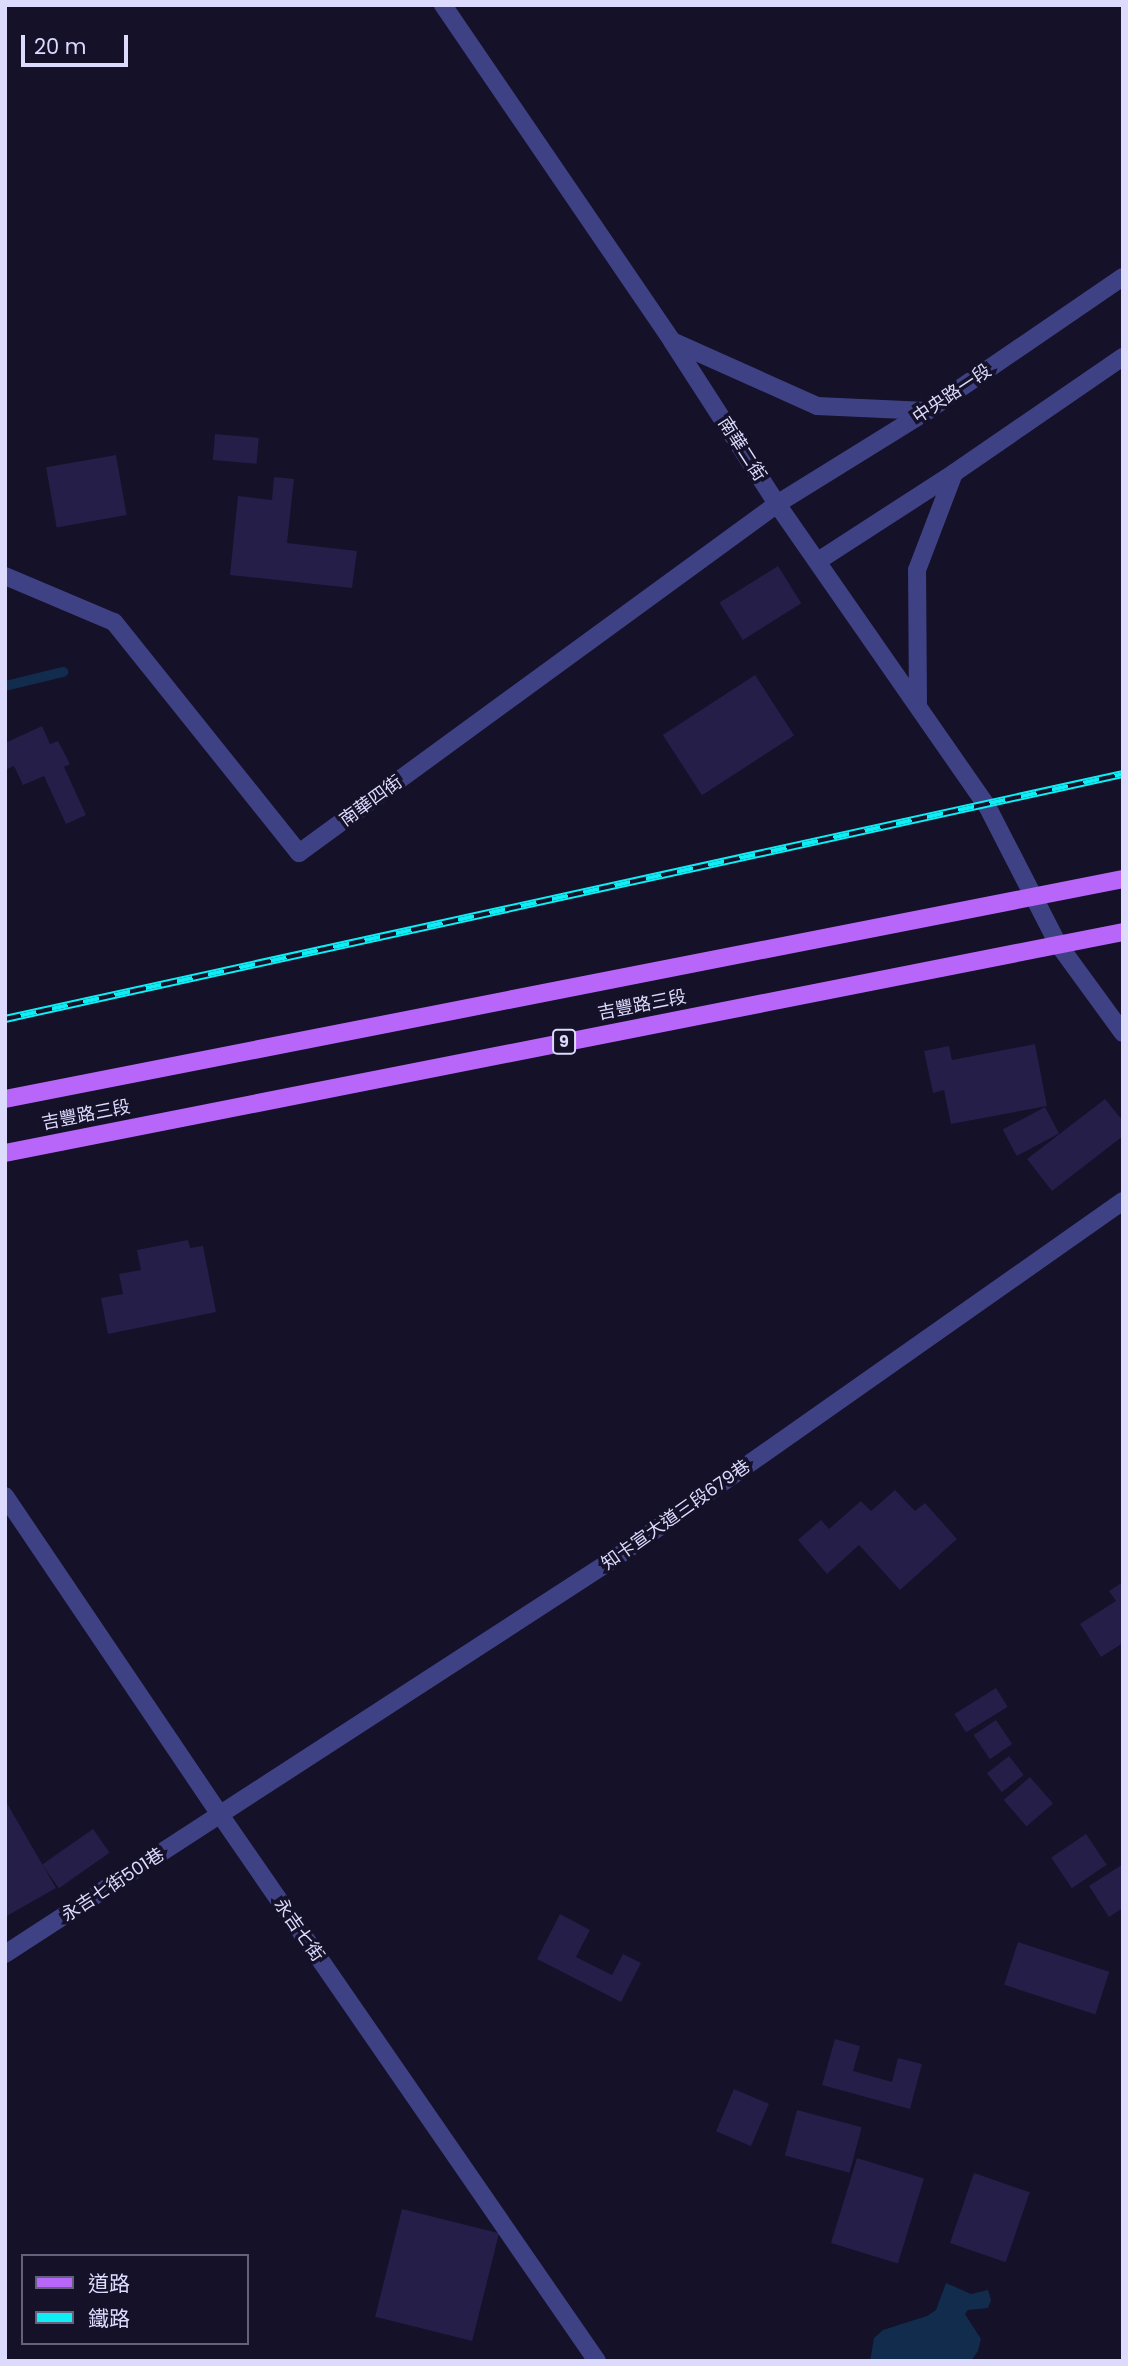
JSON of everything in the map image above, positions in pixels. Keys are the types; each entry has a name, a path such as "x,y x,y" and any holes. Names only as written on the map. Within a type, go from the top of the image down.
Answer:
{"main road":[{"name":"吉豐路三段","path":"5,1099 1123,879"},
{"name":"吉豐路三段","path":"5,1153 1123,932"}],"street":[{"name":"南華二街","path":"443,5 671,341 777,504 987,806 1058,944 1123,1032"},
{"name":"中央路一段","path":"777,504 927,411 1123,277"},
{"path":"671,341 817,406 927,411"},
{"path":"818,561 954,473 1123,357"},
{"path":"918,706 917,570 954,473"},
{"name":"南華四街","path":"5,576 114,622 299,853 777,504"},
{"name":"知卡宣大道三段679巷","path":"221,1816 618,1556 1123,1201"},
{"name":"永吉七街","path":"5,1496 221,1816 597,2361"},
{"name":"永吉七街501巷","path":"5,1954 221,1816"}],"water":[{"path":"946,2283 971,2294 988,2290 991,2300 988,2308 968,2310 965,2314 981,2339 978,2351 971,2361 870,2361 874,2338 883,2330 927,2316 936,2310"}],"building":[{"path":"215,434 259,438 257,464 213,460"},
{"path":"116,455 127,515 57,527 46,467"},
{"path":"274,477 294,479 287,543 357,551 352,588 230,575 238,496 272,500"},
{"path":"778,566 801,603 743,640 719,603"},
{"path":"755,675 794,735 702,795 663,735"},
{"path":"42,726 50,744 58,741 70,764 64,767 86,815 66,824 44,776 23,785 14,766 5,770 5,743"},
{"path":"1035,1044 1047,1106 951,1124 944,1090 933,1093 924,1051 949,1046 952,1060"},
{"path":"1105,1099 1123,1121 1123,1136 1052,1191 1027,1159"},
{"path":"1045,1107 1059,1133 1017,1156 1003,1130"},
{"path":"188,1240 190,1248 203,1246 216,1312 108,1334 101,1298 123,1294 119,1274 141,1270 137,1250"},
{"path":"895,1490 915,1511 925,1503 957,1539 900,1590 859,1545 827,1574 798,1540 821,1520 829,1529 861,1501 871,1511"},
{"path":"1123,1582 1123,1643 1101,1657 1080,1624 1116,1601 1109,1591"},
{"path":"996,1688 1008,1707 966,1733 954,1714"},
{"path":"996,1720 1012,1744 990,1759 974,1735"},
{"path":"1009,1756 1024,1775 1002,1792 987,1773"},
{"path":"1030,1777 1053,1803 1027,1826 1004,1800"},
{"path":"5,1800 56,1888 5,1917"},
{"path":"93,1829 110,1853 59,1888 42,1865"},
{"path":"1086,1834 1107,1865 1072,1888 1051,1857"},
{"path":"1123,1864 1123,1908 1109,1917 1089,1886"},
{"path":"560,1914 590,1930 576,1957 612,1975 623,1954 641,1963 621,2002 537,1959"},
{"path":"1018,1942 1109,1972 1095,2014 1004,1985"},
{"path":"835,2039 860,2046 853,2071 892,2082 898,2058 922,2064 910,2109 822,2085"},
{"path":"734,2089 769,2104 751,2146 716,2131"},
{"path":"797,2110 862,2127 850,2173 785,2155"},
{"path":"857,2158 924,2178 898,2264 831,2243"},
{"path":"974,2173 1030,2192 1006,2262 950,2243"},
{"path":"402,2209 499,2233 472,2341 375,2317"}],"waterway":[{"path":"5,686 63,672"}],"railway":[{"path":"5,1019 1123,774"}]}
